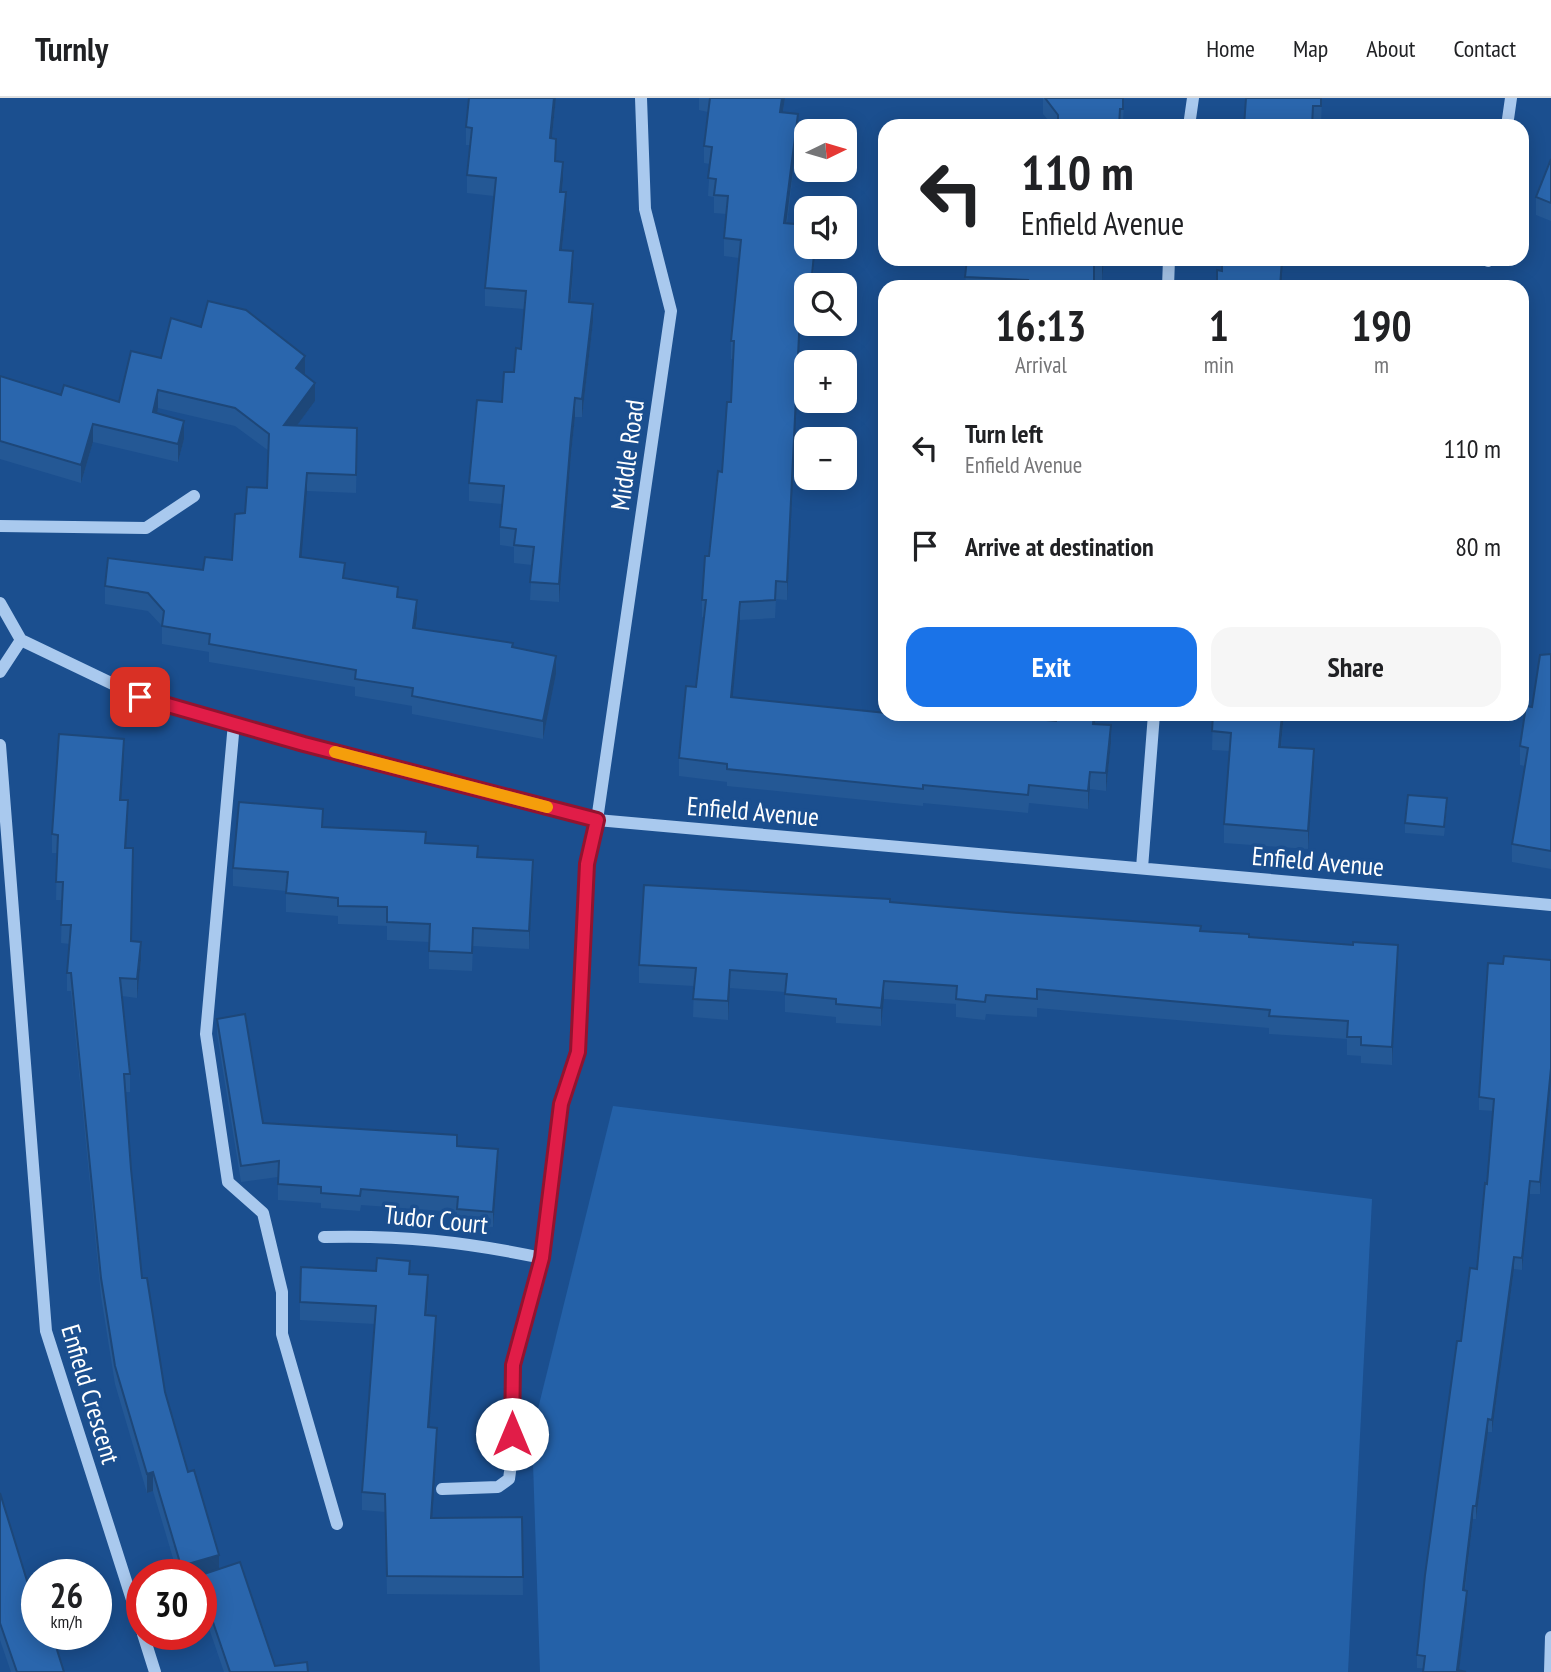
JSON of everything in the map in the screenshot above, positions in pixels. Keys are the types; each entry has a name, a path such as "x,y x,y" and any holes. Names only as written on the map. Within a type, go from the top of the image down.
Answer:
{"street":[{"name":"Middle Road","path":"597,820 671,312 645,209 641,98"},
{"path":"1190,119 1193,98"},
{"path":"1508,119 1511,98"},
{"path":"0,526 146,528 194,496"},
{"path":"0,603 21,639 0,672"},
{"name":"Enfield Avenue","path":"21,639 140,697 597,820 1551,905"},
{"path":"1142,868 1153,721"},
{"path":"234,723 206,1034 228,1182 264,1213 282,1292 282,1334 337,1524"},
{"name":"Enfield Crescent","path":"0,745 46,1331 126,1583"},
{"path":"442,1489 498,1487 509,1479 512,1457 513,1365 542,1258 549,1221 552,1154 559,1116 578,1052 587,864 597,820"},
{"name":"Tudor Court","path":"324,1237 422,1237 468,1242 542,1258"},
{"path":"1550,1672 1551,1637"},
{"name":"Enfield Crescent","path":"148,1650 155,1672"}],"shaded area":[{"path":"613,1106 1372,1199 1348,1672 540,1672 532,1433"}],"building":[{"path":"469,98 554,98 550,138 556,139 555,161 563,162 560,192 566,192 560,250 573,251 569,302 593,304 582,399 575,398 559,584 530,582 534,547 514,545 516,529 500,527 504,486 469,483 477,400 502,402 504,372 514,372 516,348 521,349 526,291 485,288 496,178 467,175 472,128 466,127"},
{"path":"710,98 782,98 780,112 798,114 797,119 794,119 794,145 784,223 794,224 794,259 814,259 812,273 794,273 794,336 799,336 798,350 794,350 795,413 787,582 776,581 775,600 740,602 731,697 878,712 878,721 1093,721 1093,724 1111,725 1106,773 1090,772 1088,791 1029,785 1028,795 923,785 923,789 727,769 727,764 679,758 686,686 696,687 706,600 702,600 705,556 709,556 718,471 722,472 727,402 731,402 734,341 731,341 741,240 724,238 728,196 714,195 716,179 708,178 712,147 704,146"},
{"path":"1045,98 1123,98 1119,119 1058,119 1058,115"},
{"path":"1246,98 1321,98 1321,106 1313,106 1312,119 1244,119"},
{"path":"1551,159 1551,203 1536,197"},
{"path":"966,266 1094,266 1094,280 965,277"},
{"path":"1222,266 1282,266 1280,280 1217,280 1217,270 1222,271"},
{"path":"208,301 246,310 305,356 296,368 315,383 284,425 357,428 356,475 307,473 300,557 345,563 343,578 398,587 397,597 417,600 413,628 513,643 512,647 556,656 543,721 412,696 413,688 355,679 356,670 209,644 210,634 162,626 164,611 148,593 105,586 108,558 203,570 205,557 232,560 235,514 245,513 247,487 267,488 269,434 235,408 158,390 153,412 184,421 178,444 93,424 81,465 0,441 0,376 61,395 64,385 119,402 131,351 161,358 171,318 201,327"},
{"path":"1551,654 1551,851 1512,844 1528,748 1520,746 1524,721 1529,721 1529,706 1532,707 1540,655"},
{"path":"1213,721 1281,721 1279,747 1314,749 1308,831 1224,824 1231,733 1212,731"},
{"path":"59,734 124,739 120,800 128,800 125,848 133,848 131,941 141,942 137,979 120,978 130,1074 124,1074 131,1169 142,1278 147,1278 165,1392 188,1472 194,1470 219,1555 205,1559 179,1559 153,1472 147,1474 115,1366 101,1278 71,973 67,973 71,925 61,925 63,882 56,882 58,835 52,834"},
{"path":"1408,795 1447,798 1444,827 1405,823"},
{"path":"239,802 323,809 322,827 426,832 425,843 478,846 477,857 533,860 529,931 473,928 472,953 429,951 430,924 387,922 387,907 338,906 338,898 286,893 288,872 233,868"},
{"path":"644,885 890,899 890,902 1201,926 1200,931 1249,934 1249,937 1353,945 1353,942 1398,945 1392,1047 1361,1045 1361,1037 1347,1037 1348,1021 1269,1016 1270,1010 1037,989 1037,999 986,995 985,1002 956,999 957,986 884,981 881,1008 836,1004 836,999 785,994 787,974 730,970 728,1001 693,999 696,968 639,965"},
{"path":"1504,956 1551,960 1551,1068 1540,1182 1530,1181 1522,1258 1514,1257 1492,1420 1488,1419 1476,1506 1473,1506 1463,1590 1467,1591 1457,1670 1466,1672 1423,1672 1425,1656 1417,1655 1425,1575 1457,1341 1461,1341 1470,1268 1477,1269 1485,1183 1487,1184 1494,1099 1479,1097 1488,963 1503,964"},
{"path":"245,1014 263,1123 457,1135 457,1146 498,1149 493,1212 457,1209 458,1197 361,1189 360,1196 321,1193 321,1187 278,1184 279,1161 241,1166 217,1019"},
{"path":"377,1258 410,1261 409,1274 428,1275 425,1315 436,1316 428,1427 437,1428 431,1518 522,1517 523,1577 387,1576 385,1494 362,1492 376,1306 300,1302 301,1267 376,1271"},
{"path":"0,1493 21,1561 21,1650 57,1650 64,1672 17,1672 0,1623"},
{"path":"240,1562 275,1666 307,1662 308,1672 230,1672 217,1634 217,1570"}],"slow traffic":[{"path":"335,752 547,807"}],"route":[{"path":"140,697 304,744 597,820 587,864 578,1052 561,1104 552,1154 549,1221 542,1258 513,1365 512,1434"}]}
